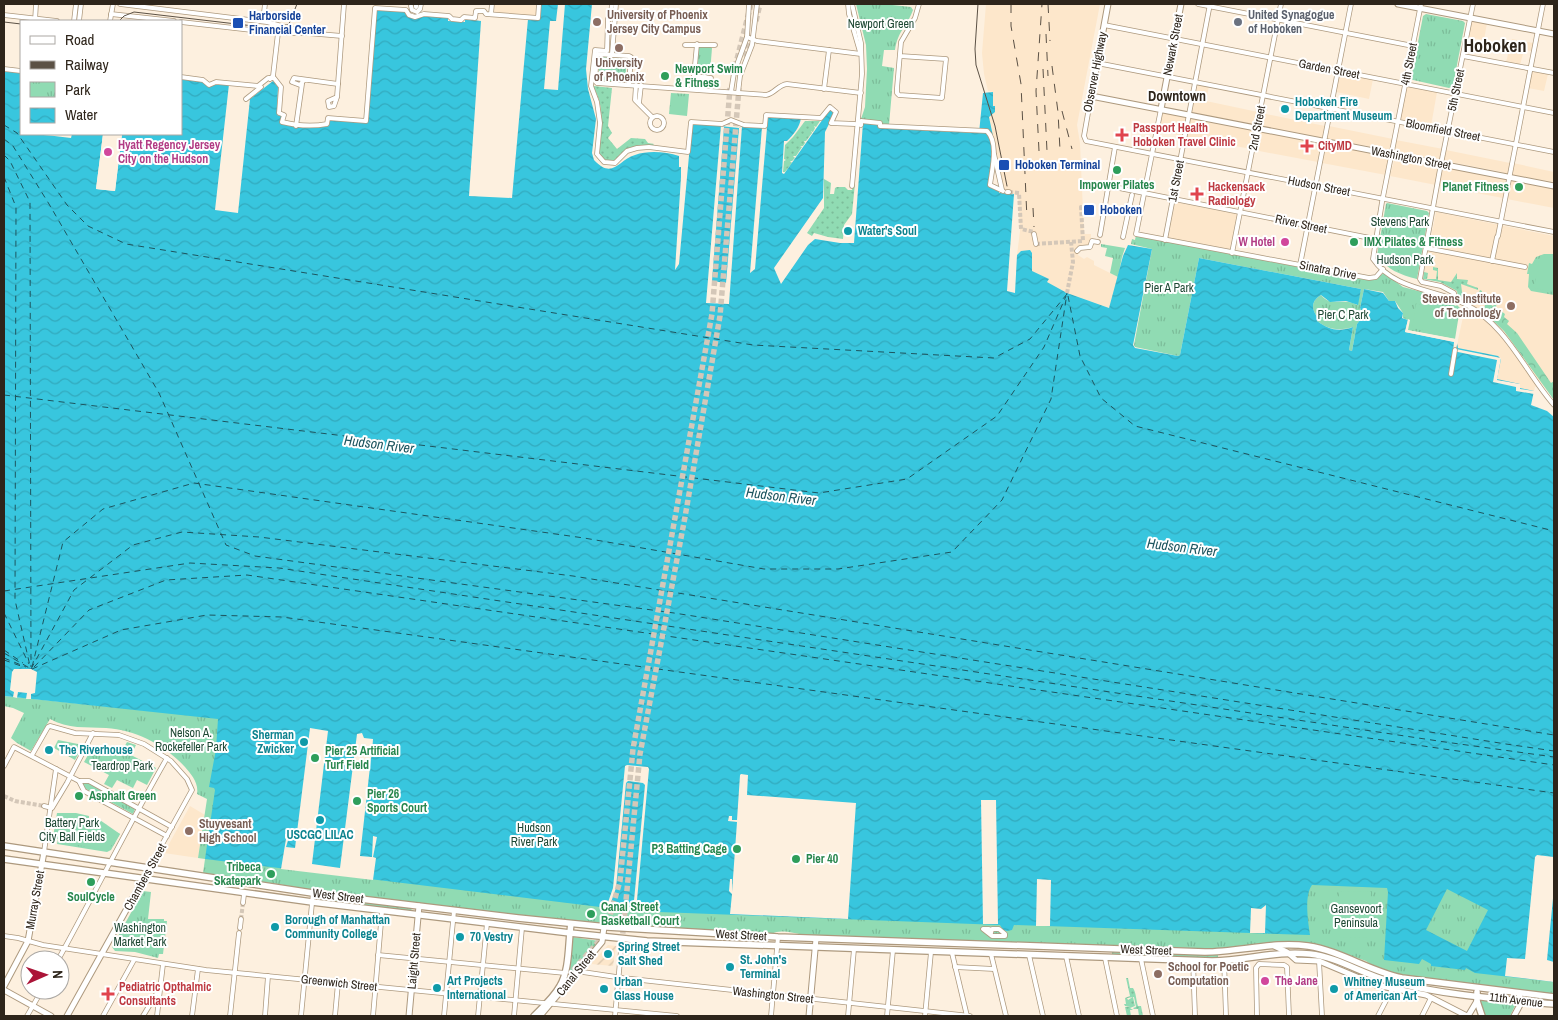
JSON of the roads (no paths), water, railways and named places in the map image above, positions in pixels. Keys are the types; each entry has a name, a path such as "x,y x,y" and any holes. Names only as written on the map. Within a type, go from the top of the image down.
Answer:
{"highway":[{"name":"West Street","path":"4,846 313,893 604,927 816,939 1210,952 1295,945 1319,948 1396,977 1478,988"},
{"name":"West Street","path":"4,859 244,894 622,939 1141,959 1224,960 1288,953 1310,954 1326,957 1394,983 1477,998"},
{"name":"Canal Street","path":"534,1016 548,1004 560,987 565,973 571,924"},
{"name":"11th Avenue","path":"1478,988 1554,997"},
{"path":"1478,988 1477,998 1482,1016"},
{"name":"11th Avenue","path":"1477,998 1554,1004"}],"main road":[{"name":"Observer Highway","path":"1091,96 1108,4"},
{"name":"Newark Street","path":"1161,109 1181,4"},
{"path":"1398,4 1421,6 1470,18 1554,34"},
{"name":"Washington Street","path":"1091,96 1554,186"},
{"name":"Murray Street","path":"4,988 28,941 44,852"},
{"name":"Chambers Street","path":"67,1016 149,869"},
{"name":"Laight Street","path":"408,1016 419,906"},
{"name":"Canal Street","path":"540,1016 601,942 604,927"},
{"path":"809,1016 816,939"},
{"path":"1274,946 1288,953 1296,960 1319,961 1376,985 1422,994 1468,1016 1477,998"},
{"path":"4,988 51,1016"},
{"path":"1514,1016 1521,1001 1519,993"}],"street":[{"path":"4,15 35,20 36,4"},
{"path":"74,20 76,4"},
{"path":"79,20 81,4"},
{"path":"110,20 113,4"},
{"path":"120,4 157,6 263,21 307,33"},
{"path":"263,21 265,4"},
{"path":"337,96 344,4"},
{"path":"406,10 407,13 413,16 416,8 421,4"},
{"path":"491,14 492,4"},
{"path":"182,77 203,80 209,85 216,82 258,86 268,78 275,79 282,87 279,113 284,115 282,122 296,126 327,124 328,118 366,120 375,8 406,10 416,8 461,20 464,17 475,18 476,11 484,11 486,14 538,18 539,4"},
{"path":"612,4 608,20 607,50 595,50 591,86 598,106 600,123 597,154 604,162 615,164 627,151 640,148 688,152 691,122 722,124 731,120 744,125 765,126 766,115 821,118 830,107 836,112 831,123 861,124 861,121 880,123 880,126 988,132 993,147 1005,191 990,185 993,147"},
{"path":"612,54 616,4"},
{"path":"731,92 734,72 747,37 749,4"},
{"path":"738,93 740,76 753,40 757,4"},
{"path":"850,4 861,43 861,93 857,118 852,186"},
{"path":"900,56 946,59 942,98 897,94 900,56 902,39 915,18 919,4"},
{"path":"1198,4 1413,46"},
{"name":"2nd Street","path":"1232,252 1281,4"},
{"path":"1300,265 1351,4"},
{"name":"5th Street","path":"1454,300 1454,293 1442,286 1420,281 1473,4"},
{"path":"1492,261 1543,4"},
{"name":"1st Street","path":"1165,240 1210,5"},
{"name":"4th Street","path":"1383,269 1374,259 1375,239 1421,6"},
{"path":"111,14 165,20"},
{"path":"182,22 278,33 342,36"},
{"name":"Garden Street","path":"1104,25 1554,113"},
{"path":"246,99 273,76 278,33"},
{"path":"747,37 753,40 861,54"},
{"path":"697,44 694,76 711,78"},
{"path":"685,45 714,45"},
{"path":"824,89 828,50"},
{"path":"628,84 631,57 597,54 594,80 596,82 769,95 780,86 787,84 861,93"},
{"path":"1463,56 1554,74"},
{"name":"Bloomfield Street","path":"1096,63 1554,152"},
{"path":"4,69 20,71"},
{"path":"702,90 703,77"},
{"path":"296,126 303,82 338,84"},
{"path":"638,85 639,103 652,117"},
{"name":"Observer Highway","path":"1084,140 1091,96"},
{"name":"Newark Street","path":"1136,234 1161,109"},
{"name":"Hudson Street","path":"1084,140 1554,232"},
{"path":"1100,235 1110,186 1109,180 1115,146"},
{"name":"River Street","path":"1110,186 1375,239"},
{"path":"1123,237 1132,195"},
{"path":"1034,234 1036,244"},
{"name":"Sinatra Drive","path":"1136,234 1369,278 1376,277 1383,269"},
{"path":"1079,249 1090,247 1095,240"},
{"path":"1426,248 1525,267"},
{"path":"1383,269 1408,286 1469,306 1495,326 1554,405"},
{"path":"1451,374 1455,350"},
{"path":"32,756 48,727 54,727 70,732 113,734 128,738 150,746 167,758 64,949"},
{"name":"Murray Street","path":"48,807 70,777 93,733"},
{"path":"4,766 14,747 70,777 79,781 89,781 172,827"},
{"name":"Chambers Street","path":"149,869 192,790 187,778 167,758"},
{"name":"Murray Street","path":"44,852 48,807 51,802 56,769"},
{"path":"79,781 84,791 167,836"},
{"path":"301,1016 313,893"},
{"path":"243,903 244,894"},
{"path":"444,1016 454,910"},
{"path":"373,1016 382,911"},
{"path":"230,1016 241,919"},
{"path":"478,1016 487,923"},
{"path":"514,1016 522,928"},
{"path":"983,929 989,929 989,933 991,933 992,929 998,929 1005,934 1004,936 992,936 983,929"},
{"name":"Greenwich Street","path":"4,936 64,949 198,969 677,1016"},
{"path":"771,1016 778,937"},
{"path":"615,1016 622,939"},
{"path":"848,1016 854,949"},
{"path":"887,1016 893,950"},
{"path":"926,1014 931,952"},
{"path":"952,953 968,1016"},
{"path":"991,954 1006,1016"},
{"path":"378,955 565,973"},
{"path":"1028,955 1043,1016"},
{"path":"1066,956 1079,1016"},
{"path":"1105,958 1117,1016"},
{"path":"1141,959 1153,1016"},
{"path":"103,1016 134,960"},
{"path":"1193,960 1195,1016"},
{"path":"1224,960 1226,1016"},
{"path":"1319,961 1322,1016"},
{"path":"157,1016 163,964"},
{"path":"1257,1016 1256,968 1259,964 1284,965 1288,969 1290,1016"},
{"path":"956,967 994,969"},
{"path":"192,1016 198,969"},
{"name":"Washington Street","path":"576,971 772,995 850,1002 926,1014 968,1016"},
{"path":"265,1016 268,976"},
{"path":"335,1016 338,983"},
{"path":"143,1016 161,986"},
{"path":"1378,1016 1392,989"},
{"path":"1422,1016 1431,998"},
{"path":"27,1016 36,1000"}],"water":[{"name":"Hudson River","path":"541,4 558,4 556,21 550,21 544,89 558,90 565,4 592,4 586,69 588,89 596,119 592,153 594,160 601,166 611,169 629,157 640,153 657,152 679,156 681,177 675,270 679,264 692,123 739,128 742,126 762,127 750,273 755,269 768,116 801,118 794,133 787,141 784,141 782,173 784,174 830,109 835,112 825,132 823,198 774,268 781,284 808,245 815,239 854,243 863,123 878,124 878,128 979,133 983,93 993,92 995,112 989,117 993,136 989,186 999,189 999,193 1014,194 1007,291 1015,293 1017,255 1021,251 1030,250 1032,253 1032,271 1049,279 1047,282 1067,293 1109,308 1123,256 1128,245 1152,249 1133,345 1135,348 1180,355 1199,258 1361,289 1358,305 1346,301 1330,302 1321,295 1315,300 1313,305 1318,318 1317,321 1326,326 1339,330 1353,327 1349,350 1352,351 1357,324 1364,315 1360,308 1364,289 1383,293 1389,301 1395,301 1403,313 1402,318 1408,320 1405,332 1455,342 1458,348 1498,356 1501,359 1497,379 1520,384 1520,388 1534,391 1531,405 1547,411 1554,417 1554,982 1475,973 1466,968 1465,970 1431,966 1431,964 1422,959 1419,964 1384,960 1387,888 1312,885 1307,902 1310,935 1014,925 1012,930 1007,931 1003,930 1000,925 633,911 205,859 215,790 209,787 216,749 218,719 4,696 4,71 20,72 20,135 71,138 72,135 103,135 96,189 115,191 122,135 182,135 182,78 203,81 206,84 217,82 229,84 215,210 238,213 250,99 273,81 278,87 277,115 282,116 281,123 304,128 329,126 330,119 367,122 377,9 405,11 409,16 448,17 448,21 465,22 465,19 481,21 469,196 512,198 528,19 539,20","holes":["1447,889 1488,910 1467,951 1426,930"]}],"tunnel":[{"path":"735,67 751,4"},
{"path":"756,21 760,4"},
{"path":"746,57 752,34"},
{"path":"562,983 599,941 609,919 620,881 633,749 712,314 730,88"},
{"path":"622,942 640,754 685,517 720,316 739,88"},
{"path":"1009,192 1019,193 1021,229 1034,232 1034,234"},
{"path":"1036,244 1083,241 1081,207 1083,207"},
{"path":"1067,293 1073,262 1071,242"},
{"path":"4,796 15,801 44,806"},
{"path":"241,919 243,903"}],"tram line":[{"path":"120,20 134,12 279,29 289,24 297,4"},
{"path":"978,4 975,49 976,65 995,126 1007,186"},
{"path":"4,22 20,24"}],"railway":[{"path":"1011,4 1011,26 1021,84 1027,219"},
{"path":"1039,151 1036,91 1042,4"},
{"path":"1048,4 1050,41"},
{"path":"1046,34 1048,76"},
{"path":"1052,66 1058,112 1060,150"},
{"path":"1043,69 1047,151"},
{"path":"1062,111 1072,149"},
{"path":"1033,208 1034,227"}],"place":[{"name":"University of Phoenix Jersey City Campus","path":"597,22"},
{"name":"United Synagogue of Hoboken","path":"1238,22"},
{"name":"Harborside Financial Center","path":"238,23"},
{"name":"University of Phoenix","path":"619,48"},
{"name":"Newport Swim & Fitness","path":"665,76"},
{"name":"Hoboken Fire Department Museum","path":"1285,109"},
{"name":"Passport Health Hoboken Travel Clinic","path":"1122,135"},
{"name":"CityMD","path":"1307,146"},
{"name":"Hyatt Regency Jersey City on the Hudson","path":"108,152"},
{"name":"Hoboken Terminal","path":"1004,165"},
{"name":"Impower Pilates","path":"1117,170"},
{"name":"Planet Fitness","path":"1519,187"},
{"name":"Hackensack Radiology","path":"1197,194"},
{"name":"Hoboken","path":"1089,210"},
{"name":"Water's Soul","path":"848,231"},
{"name":"W Hotel","path":"1285,242"},
{"name":"IMX Pilates & Fitness","path":"1354,242"},
{"name":"Stevens Institute of Technology","path":"1511,306"},
{"name":"Sherman Zwicker","path":"304,742"},
{"name":"The Riverhouse","path":"49,750"},
{"name":"Pier 25 Artificial Turf Field","path":"315,758"},
{"name":"Asphalt Green","path":"79,796"},
{"name":"Pier 26 Sports Court","path":"357,801"},
{"name":"USCGC LILAC","path":"320,820"},
{"name":"Stuyvesant High School","path":"189,831"},
{"name":"P3 Batting Cage","path":"737,849"},
{"name":"Pier 40","path":"796,859"},
{"name":"Tribeca Skatepark","path":"271,874"},
{"name":"SoulCycle","path":"91,882"},
{"name":"Canal Street Basketball Court","path":"591,914"},
{"name":"Borough of Manhattan Community College","path":"275,927"},
{"name":"70 Vestry","path":"460,937"},
{"name":"Spring Street Salt Shed","path":"608,954"},
{"name":"St. John's Terminal","path":"730,967"},
{"name":"School for Poetic Computation","path":"1158,974"},
{"name":"The Jane","path":"1265,981"},
{"name":"Art Projects International","path":"437,988"},
{"name":"Urban Glass House","path":"604,989"},
{"name":"Whitney Museum of American Art","path":"1334,989"},
{"name":"Pediatric Opthalmic Consultants","path":"108,994"}],"district":[{"name":"Hoboken","path":"1495,45"},
{"name":"Downtown","path":"1177,96"}],"park label":[{"name":"Newport Green","path":"881,24"},
{"name":"Stevens Park","path":"1400,222"},
{"name":"Hudson Park","path":"1405,260"},
{"name":"Pier A Park","path":"1169,288"},
{"name":"Pier C Park","path":"1343,315"},
{"name":"Nelson A. Rockefeller Park","path":"191,740"},
{"name":"Teardrop Park","path":"122,766"},
{"name":"Battery Park City Ball Fields","path":"72,830"},
{"name":"Hudson River Park","path":"534,835"},
{"name":"Gansevoort Peninsula","path":"1356,916"},
{"name":"Washington Market Park","path":"140,935"}]}
